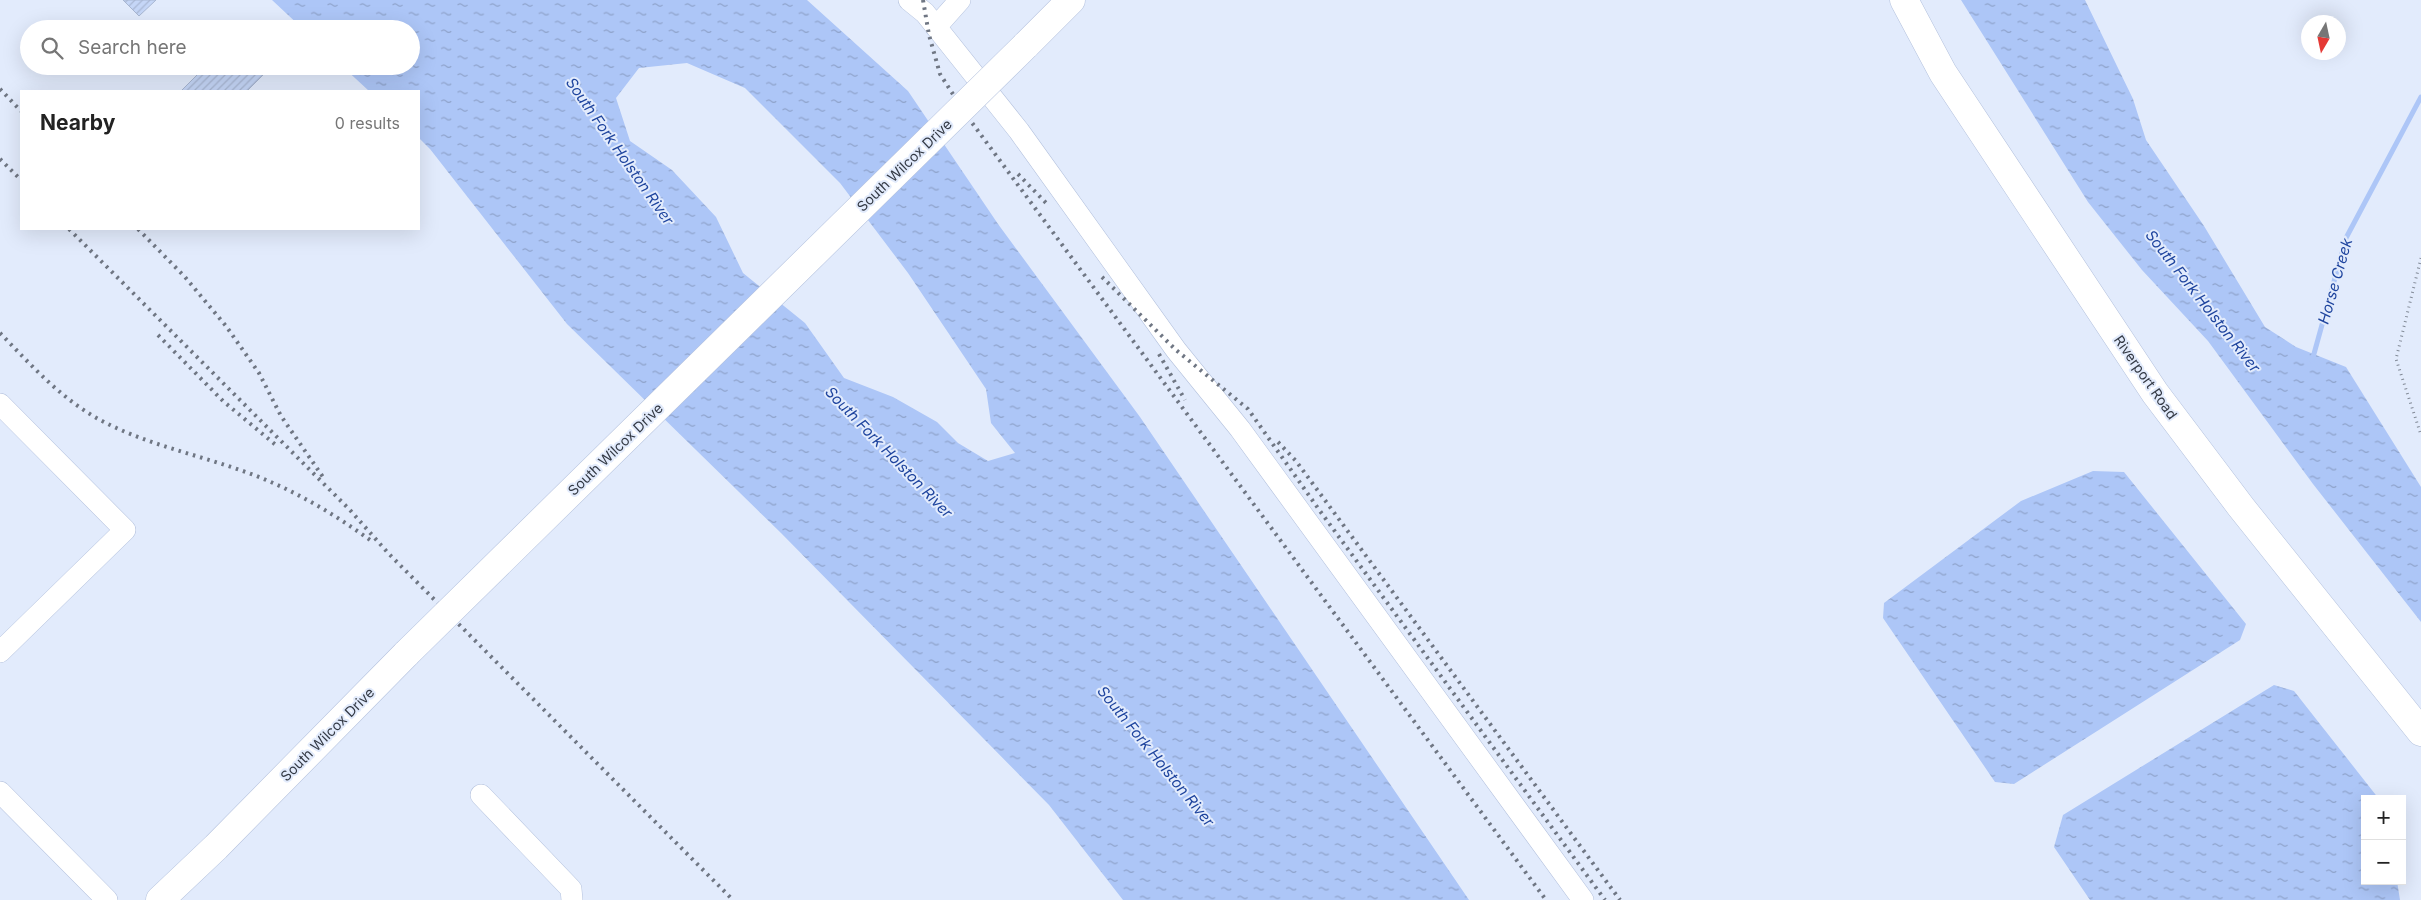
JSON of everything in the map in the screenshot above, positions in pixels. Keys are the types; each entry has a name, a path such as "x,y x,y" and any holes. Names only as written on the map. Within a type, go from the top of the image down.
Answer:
{"main road":[{"name":"South Wilcox Drive","path":"160,900 216,847 407,653 1071,0"},
{"name":"Riverport Road","path":"1904,0 1943,73 2155,393 2241,507 2421,732"}],"street":[{"path":"909,0 925,13 1019,131 1176,350 1245,437 1583,900"},
{"path":"936,27 960,0"},
{"path":"0,404 125,530 0,652"},
{"path":"0,792 107,900"},
{"path":"481,795 571,889 572,900"}],"path":[{"path":"2421,258 2396,358 2421,434"}],"water":[{"name":"South Fork Holston River","path":"272,0 807,0 908,91 998,224 1140,417 1469,900 1123,900 1049,805 781,533 567,324 430,149 420,139 420,90 368,90 352,75 420,75 420,20 293,20","holes":["687,63 745,88 840,183 908,273 986,389 991,423 1015,453 988,461 958,443 937,422 893,397 844,378 805,323 743,273 716,217 672,170 630,141 616,98 639,68"]},
{"name":"South Fork Holston River","path":"1961,0 2085,0 2133,99 2146,140 2204,226 2265,327 2296,347 2346,367 2421,487 2421,622 2313,484 2208,341 2142,270 2088,202"},
{"path":"2093,471 2124,472 2246,624 2240,640 2014,784 1995,782 1883,618 1884,603 2021,501"},
{"path":"2274,685 2294,691 2376,795 2361,795 2361,885 2398,885 2400,900 2090,900 2054,847 2063,815"}],"building":[{"path":"123,0 156,0 139,16"},
{"path":"197,75 263,75 248,90 182,90"}],"waterway":[{"name":"Horse Creek","path":"2312,361 2346,238 2421,97"}],"railway":[{"path":"923,0 929,35 940,74 967,116 1546,900"},
{"path":"0,89 20,110"},
{"path":"0,159 20,179"},
{"path":"1018,174 1048,205"},
{"path":"70,230 350,510 388,553 733,900"},
{"path":"139,230 185,277 226,326 259,373 281,416 323,477"},
{"path":"1102,277 1176,350 1248,409 1320,511 1605,900"},
{"path":"0,333 36,370 89,414 120,430 154,443 240,470 275,484 324,509 370,540"},
{"path":"158,335 223,401 277,446"},
{"path":"1159,354 1185,400"},
{"path":"1278,442 1296,461 1620,900"}]}
